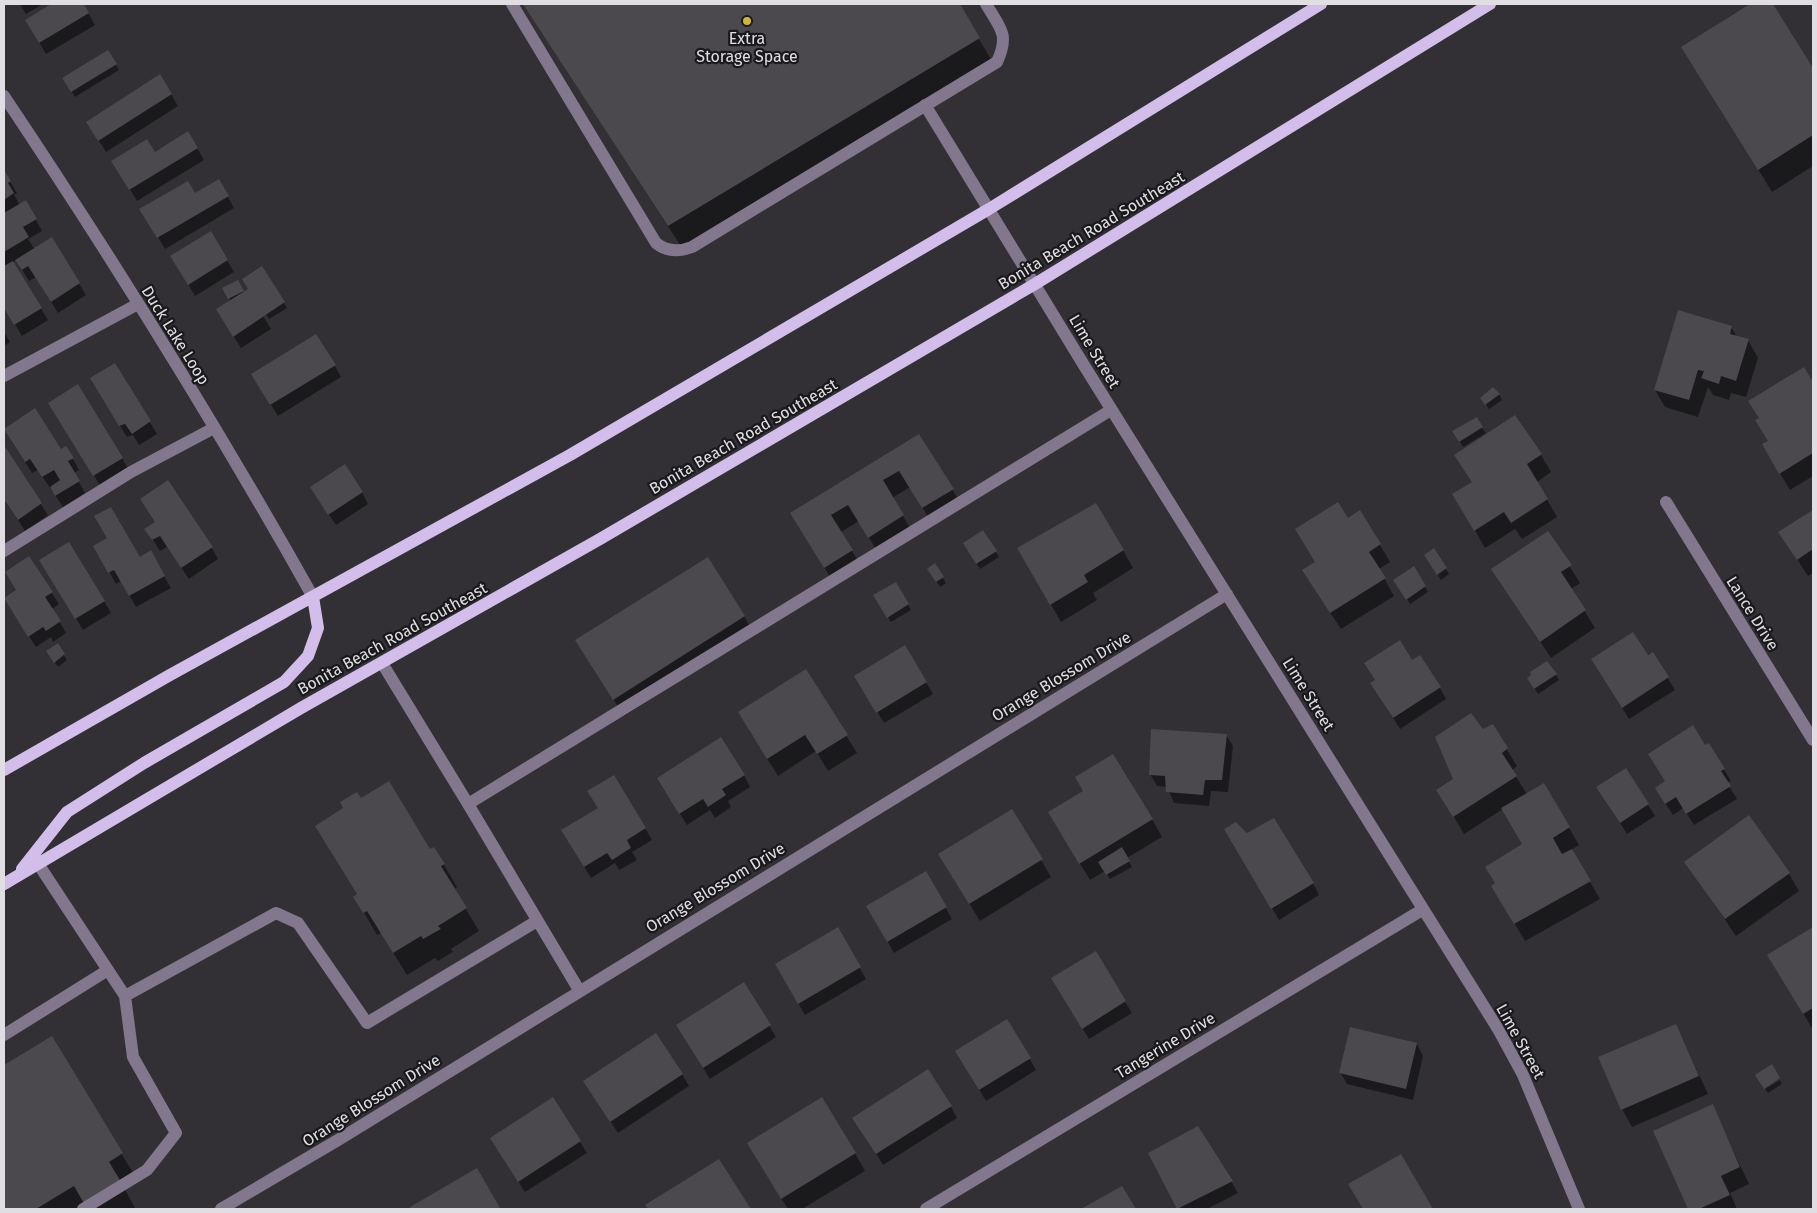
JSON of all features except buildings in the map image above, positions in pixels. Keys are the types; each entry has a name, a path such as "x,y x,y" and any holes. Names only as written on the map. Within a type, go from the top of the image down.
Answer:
{"main road":[{"path":"4,770 313,596 570,456 988,209 1321,4"},
{"name":"Bonita Beach Road Southeast","path":"36,860 600,539 1035,284 1490,4"},
{"path":"4,884 36,860 68,812 144,763 284,682 308,656 318,628 313,596"}],"street":[{"path":"512,4 656,243 662,249 684,250 692,247 997,62 1004,47 1004,36 986,4"},
{"name":"Duck Lake Loop","path":"4,96 138,304 313,596"},
{"name":"Lime Street","path":"925,105 1111,410 1498,1029 1523,1074 1579,1209"},
{"path":"4,376 138,304"},
{"path":"468,804 1111,410"},
{"path":"4,551 131,472 214,428"},
{"name":"Lance Drive","path":"1666,502 1813,740"},
{"name":"Orange Blossom Drive","path":"221,1209 338,1140 579,990 1227,594"},
{"path":"382,663 579,990"},
{"path":"36,860 125,996 133,1057 176,1133 147,1170 83,1209"},
{"name":"Tangerine Drive","path":"926,1209 1422,910"},
{"path":"125,996 276,913 298,923 367,1023 537,921"},
{"path":"4,1035 108,970"}],"place":[{"name":"Extra Storage Space","path":"747,21"}]}
